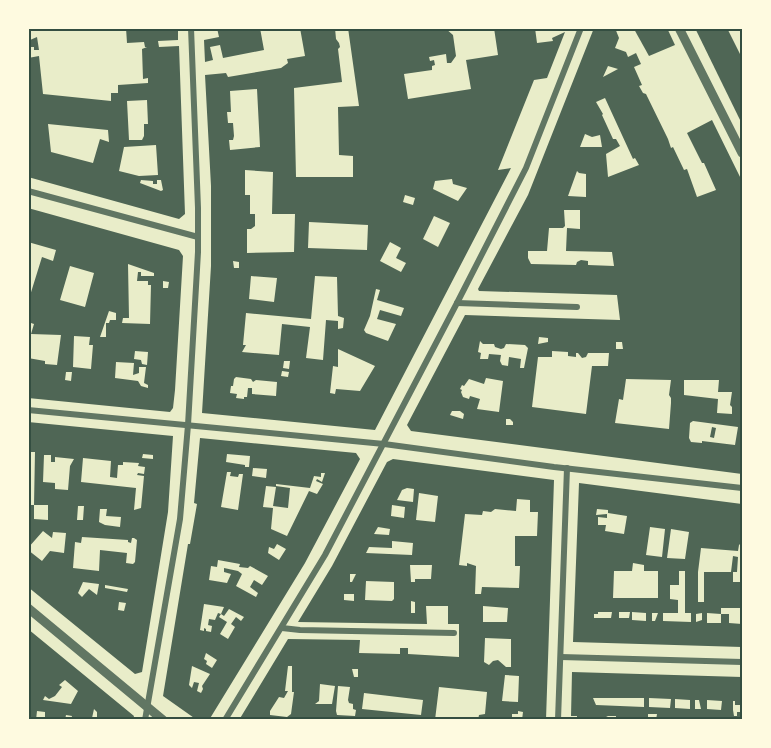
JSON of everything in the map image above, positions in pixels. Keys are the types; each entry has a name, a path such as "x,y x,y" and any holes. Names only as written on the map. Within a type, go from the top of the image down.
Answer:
{"street":[{"path":"145,720 180,519 188,425 198,237 191,28"},
{"path":"225,720 326,555 457,303 526,168 580,28"},
{"path":"679,28 742,153"},
{"path":"28,191 198,237"},
{"path":"457,303 577,307"},
{"path":"28,410 384,444 742,488"},
{"path":"558,720 567,468"},
{"path":"28,608 163,720"},
{"path":"282,628 454,633"},
{"path":"561,657 742,662"}],"building":[{"path":"126,28 178,28 178,40 158,41 159,47 179,46 185,214 179,219 28,177 28,58 39,56 43,94 111,101 111,93 118,93 118,85 148,83 148,78 143,79 142,49 147,47 144,42 127,43","holes":["147,100 148,124 144,124 142,140 129,140 127,101","48,124 108,130 109,142 100,139 93,163 51,152","156,145 158,175 139,176 119,171 124,147","141,180 153,181 153,184 157,184 157,180 161,180 163,190 140,183"]},
{"path":"217,28 260,28 264,50 223,58 220,45 210,47 213,60 205,62 204,40 219,37"},
{"path":"300,28 335,28 336,39 340,47 338,49 342,82 294,88 296,177 353,177 353,156 339,155 338,107 359,106 348,28 364,28 364,31 376,28 445,28 453,35 456,56 451,63 447,63 446,54 429,57 430,61 434,60 435,65 432,66 432,70 404,74 408,99 471,89 466,60 498,55 494,28 535,28 537,43 553,41 552,38 565,32 547,78 534,80 498,170 511,168 375,430 202,413 211,266 211,186 205,75 226,73 228,77 281,68 288,63 287,59 305,56","holes":["257,89 260,147 230,150 229,140 233,140 234,136 233,123 228,123 227,112 231,112 230,91","245,170 273,172 272,214 295,214 294,252 247,253 247,229 255,226 255,214 250,214 250,195 245,195","452,179 453,184 467,188 458,201 433,189 435,181","405,195 415,198 413,205 403,202","434,216 450,223 438,247 423,239","309,222 368,225 367,250 308,248","390,242 401,248 396,258 406,263 401,272 380,261","233,261 239,262 239,268 234,268","251,276 277,278 274,302 249,299","315,276 337,277 338,316 344,318 343,328 338,329 338,321 326,320 323,360 306,358 310,327 282,324 279,355 242,352 246,345 243,345 246,313 311,319","376,289 380,290 377,300 404,308 401,316 380,310 377,319 396,324 388,341 366,333 364,330 370,316","338,349 375,366 360,391 336,389 335,394 330,393 333,366 338,367","284,361 290,361 289,369 283,368","282,371 289,372 288,377 281,376","236,377 251,379 253,382 256,380 277,382 276,396 252,394 252,388 248,388 247,397 244,399 236,398 237,394 230,393"]},
{"path":"594,28 615,28 619,38 615,48 626,52 628,57 636,53 641,64 634,67 642,85 639,86 646,94 671,148 673,147 684,170 687,169 697,197 716,190 687,133 712,120 742,181 742,474 411,431 407,425 465,315 620,320 617,295 479,291 528,195","holes":["608,66 618,69 603,77","605,98 633,159 635,158 639,165 608,177 606,154 620,146 616,139 613,139 596,102","585,134 592,137 600,135 602,147 580,147","577,171 586,174 586,197 568,196","564,210 580,210 580,229 567,228 566,251 612,252 614,266 588,265 588,261 581,260 576,265 531,264 528,251 547,251 549,228 565,226","539,337 548,338 548,342 538,344","480,341 483,344 494,344 495,347 501,349 506,344 525,345 528,348 524,368 520,368 521,359 509,357 508,366 502,365 501,355 489,354 488,359 480,359 481,353 478,352","616,342 622,342 623,349 616,349","552,351 568,352 568,356 576,357 578,353 582,358 588,353 609,353 608,366 592,366 586,414 532,407 538,357 552,357","486,378 503,381 499,412 477,409 480,399 470,396 469,399 463,397 460,389 462,385 464,386 469,379 484,384","626,379 671,380 669,429 615,423 619,399 623,400","684,380 719,380 718,392 732,392 730,405 732,414 717,413 718,399 684,395","452,411 460,411 464,414 463,419 450,415","506,419 513,422 513,425 506,425","693,421 738,427 735,445 691,442 690,423"]},
{"path":"667,28 675,45 649,56 634,29"},
{"path":"695,28 727,28 742,58 742,124"},
{"path":"37,37 39,50 34,50 30,40"},
{"path":"28,208 179,250 183,256 175,390 173,408 170,412 28,398 28,358 45,361 45,364 57,365 61,335 31,334 34,324 28,322 28,302 42,257 53,261 56,250 28,242","holes":["128,264 154,273 154,276 141,276 141,272 138,272 137,281 148,281 148,285 151,285 150,324 122,323 123,318 129,318","70,266 94,273 85,307 60,300","163,281 169,282 168,288 163,288","109,311 116,313 116,320 106,323 106,337 100,337","74,336 90,337 89,345 93,345 91,369 73,367","135,351 148,352 147,365 142,364 141,360 134,359","116,362 134,363 133,375 139,373 139,367 146,367 144,383 148,385 148,388 141,386 138,381 115,378","66,372 72,372 71,381 65,380"]},
{"path":"28,422 173,436 168,512 142,672 135,674 28,587 28,550 42,561 50,551 64,553 66,533 53,532 52,538 43,531 28,548 28,505 34,505 35,452 28,452","holes":["143,454 153,455 153,459 142,458","44,455 51,455 51,462 55,462 55,457 74,459 70,466 68,490 55,489 55,483 43,482","83,458 111,461 110,477 117,478 118,465 123,465 123,462 139,463 138,466 145,467 144,474 138,473 137,475 144,476 141,508 134,510 136,488 81,482","34,505 48,505 48,520 34,519","78,506 84,506 83,520 77,520","100,509 107,509 106,516 121,517 120,527 99,522","82,537 128,540 131,543 134,538 137,540 135,562 126,563 127,553 100,550 99,571 73,568 75,542 81,543","83,582 99,584 97,595 89,589 82,597 78,593","105,585 128,589 127,592 105,588","119,602 126,603 124,611 118,610"]},
{"path":"712,427 716,428 714,438 710,437"},
{"path":"200,438 356,453 360,459 305,563 209,720 197,720 163,696 188,544 190,544 197,504 194,503","holes":["227,454 250,456 249,467 226,462","253,468 267,469 266,478 252,476","227,472 231,472 230,476 238,477 239,474 243,474 238,510 221,507","321,473 325,473 322,482 317,479 316,481 323,484 317,494 309,491 287,536 271,529 273,508 263,507 266,486 276,487 273,506 288,508 290,488 276,486 276,484 310,488 314,476 321,477","277,544 286,549 279,560 268,553 269,547 274,549","218,560 240,564 239,567 248,568 250,566 268,576 262,585 254,580 250,587 258,593 256,597 236,586 242,574 238,571 224,568 224,572 231,574 227,583 209,580 211,566 217,567","204,604 224,607 221,614 218,613 215,620 209,619 208,625 212,626 211,632 204,628 204,631 200,630","229,609 244,617 241,621 236,617 231,624 235,627 228,639 220,634 227,622 219,617 221,614 224,616","206,653 217,660 212,668 206,664 207,661 204,659","192,666 210,674 202,686 201,693 197,691 199,683 194,682 192,688 189,685"]},
{"path":"393,459 554,480 546,720 522,720 523,712 518,711 518,714 512,714 512,720 478,720 479,715 485,714 487,692 439,687 435,720 239,720 288,639 360,640 359,653 400,654 400,648 408,648 408,654 459,657 459,624 448,624 448,606 426,606 427,624 298,622 332,566 387,462","holes":["414,489 413,502 397,500 402,490","419,493 438,496 435,522 416,520","517,499 530,500 530,512 538,512 537,536 515,536 515,566 520,566 519,588 482,587 481,594 475,594 476,566 467,563 467,566 459,565 465,514 482,515 483,511 491,512 495,509 516,511","392,505 405,507 404,518 391,516","378,527 390,529 389,535 374,534","392,541 413,543 412,555 366,553 369,547 392,548","410,565 432,565 431,579 415,579 415,582 411,582","350,574 356,574 352,582 350,582","366,581 394,582 392,601 365,600","344,594 354,594 354,601 344,600","411,601 415,602 415,613 411,613","483,606 508,608 507,622 483,622","485,638 511,639 511,667 506,667 498,660 489,665 484,662","288,666 292,666 292,692 294,692 291,714 287,717 270,715 279,697 284,698 288,691 285,691","352,669 358,669 358,677 354,677","505,675 519,676 518,702 502,701","320,684 335,686 332,704 315,704 319,701","338,686 350,687 348,700 356,710 355,716 337,715","364,693 423,700 421,715 362,709"]},
{"path":"579,483 742,504 742,542 738,551 701,548 698,602 704,602 704,572 731,572 733,556 738,557 737,572 733,572 733,582 742,582 742,608 721,608 721,614 729,614 729,623 742,624 742,647 573,642","holes":["597,509 627,516 624,534 605,531 606,525 598,525 598,517 607,518 607,514 596,515","650,527 665,529 662,557 646,555","671,529 689,532 685,559 667,558","633,563 644,565 644,571 658,571 658,598 613,598 614,571 632,571","679,571 685,571 685,613 691,613 691,622 663,621 663,613 678,613 678,600 670,599 670,585 679,585","598,612 612,612 611,618 594,618 594,614","619,612 630,612 629,618 619,618","632,612 646,613 646,621 632,620","652,613 658,613 655,621 652,621","702,613 702,620 696,622 696,614","707,613 721,614 721,623 707,623"]},
{"path":"28,629 134,716 133,720 97,720 97,712 94,709 92,718 71,720 72,716 66,715 65,720 45,720 45,712 37,711 36,720 28,720","holes":["65,680 78,691 71,704 43,700 45,696 49,699 55,696 62,687 59,685"]},
{"path":"572,672 742,677 742,705 735,705 733,701 733,710 734,716 737,716 737,712 742,712 742,720 656,720 657,714 648,714 648,720 616,720 616,716 595,717 594,719 571,716","holes":["593,698 644,698 644,707 596,705","649,698 671,699 670,708 649,707","675,699 690,700 690,709 675,708","695,700 699,700 701,709 695,709","707,700 722,701 721,710 707,709"]}]}
